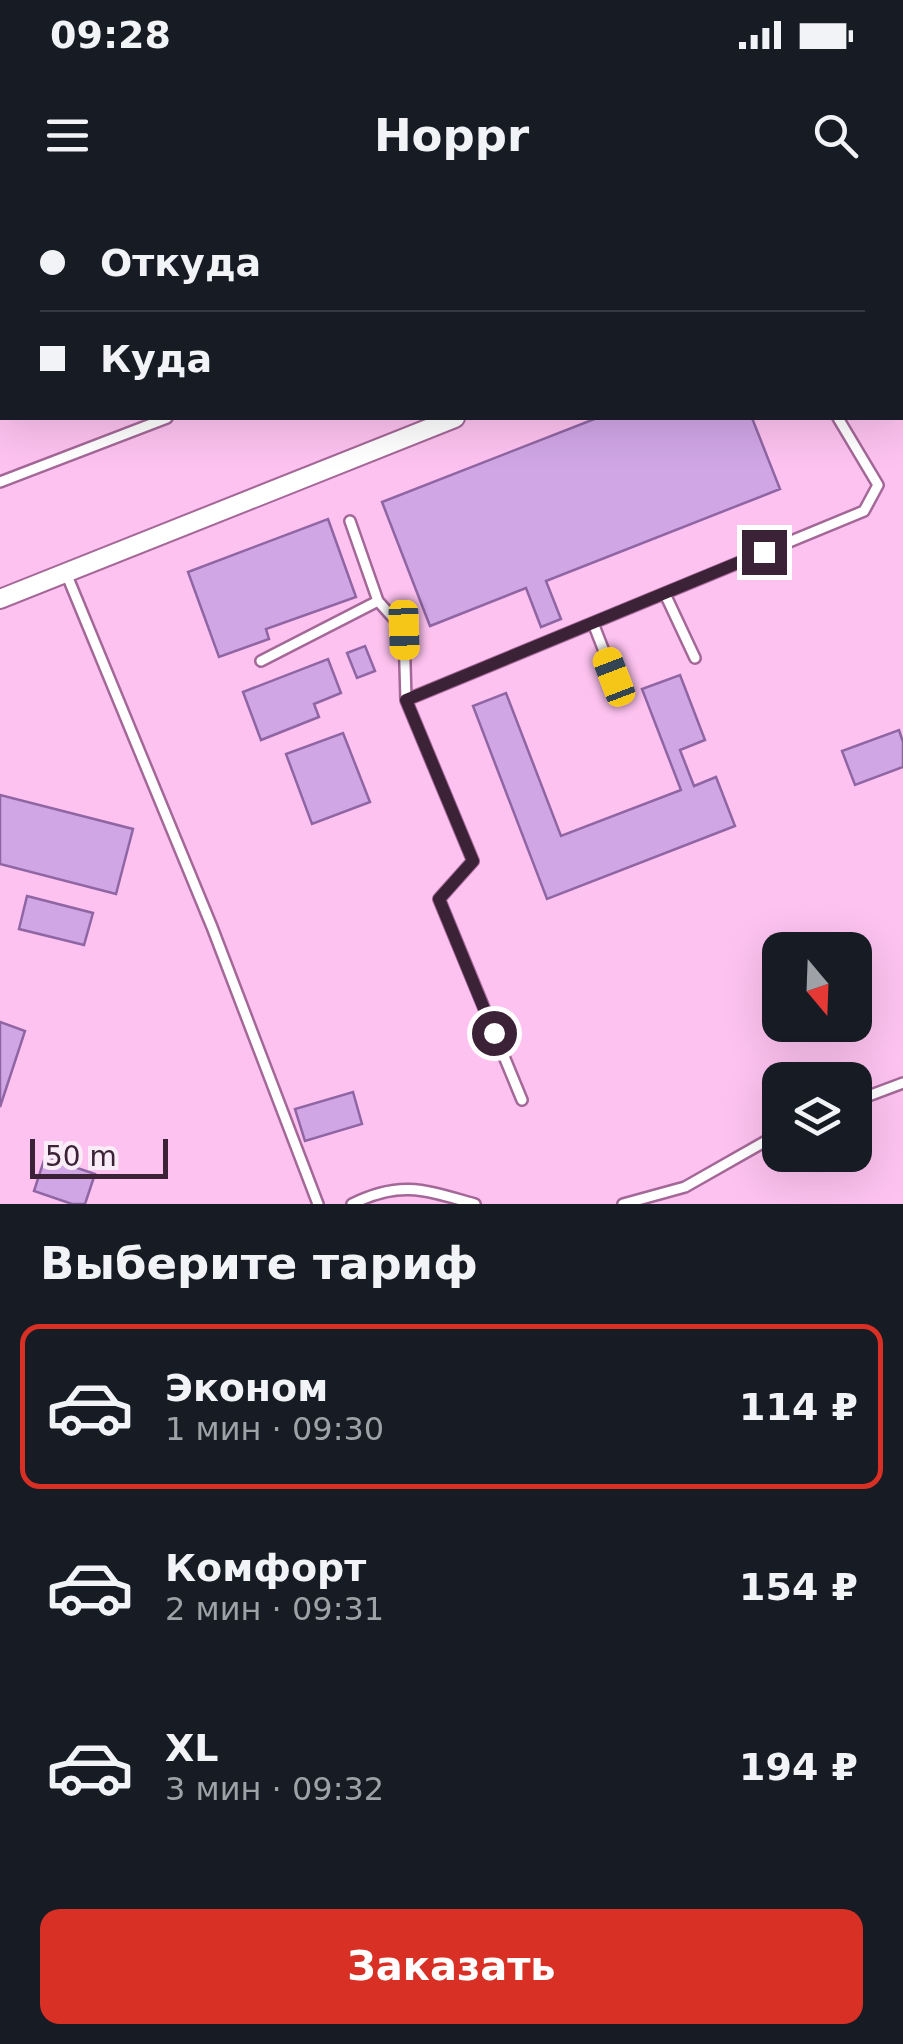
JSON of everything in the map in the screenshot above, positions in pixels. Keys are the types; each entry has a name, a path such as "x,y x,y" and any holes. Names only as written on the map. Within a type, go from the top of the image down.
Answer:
{"street":[{"path":"0,599 450,420"}],"lane":[{"path":"406,700 864,511 878,486 839,420"},
{"path":"0,482 141,422"},
{"path":"350,522 378,601 404,630 406,700 473,861 439,899 522,1100"},
{"path":"66,573 212,928 318,1204"},
{"path":"664,594 695,658"},
{"path":"261,661 378,601"},
{"path":"594,623 614,677"},
{"path":"872,1094 903,1082"},
{"path":"623,1204 684,1187 762,1143"},
{"path":"352,1204 380,1191 420,1189 475,1204"}],"shaded area":[{"path":"0,420 903,420 903,1204 0,1204"}],"building":[{"path":"592,420 753,420 780,489 546,581 561,619 541,627 526,588 430,626 382,502"},
{"path":"328,519 356,597 266,629 269,639 219,657 188,572"},
{"path":"365,646 375,671 357,678 347,653"},
{"path":"328,659 341,693 314,704 319,717 261,740 243,692"},
{"path":"680,675 705,740 680,750 694,786 716,777 735,826 547,899 473,706 506,693 561,836 681,790 642,689"},
{"path":"899,730 903,767 855,785 842,751"},
{"path":"343,733 370,802 312,824 286,754"},
{"path":"0,795 133,829 116,894 0,864"},
{"path":"27,896 93,913 84,945 19,929"},
{"path":"0,1022 25,1031 0,1107"},
{"path":"353,1092 362,1124 305,1141 295,1109"},
{"path":"45,1157 95,1174 85,1204 72,1204 34,1191"}],"route":[{"path":"494,1033 439,899 473,861 406,700 764,552"}]}
